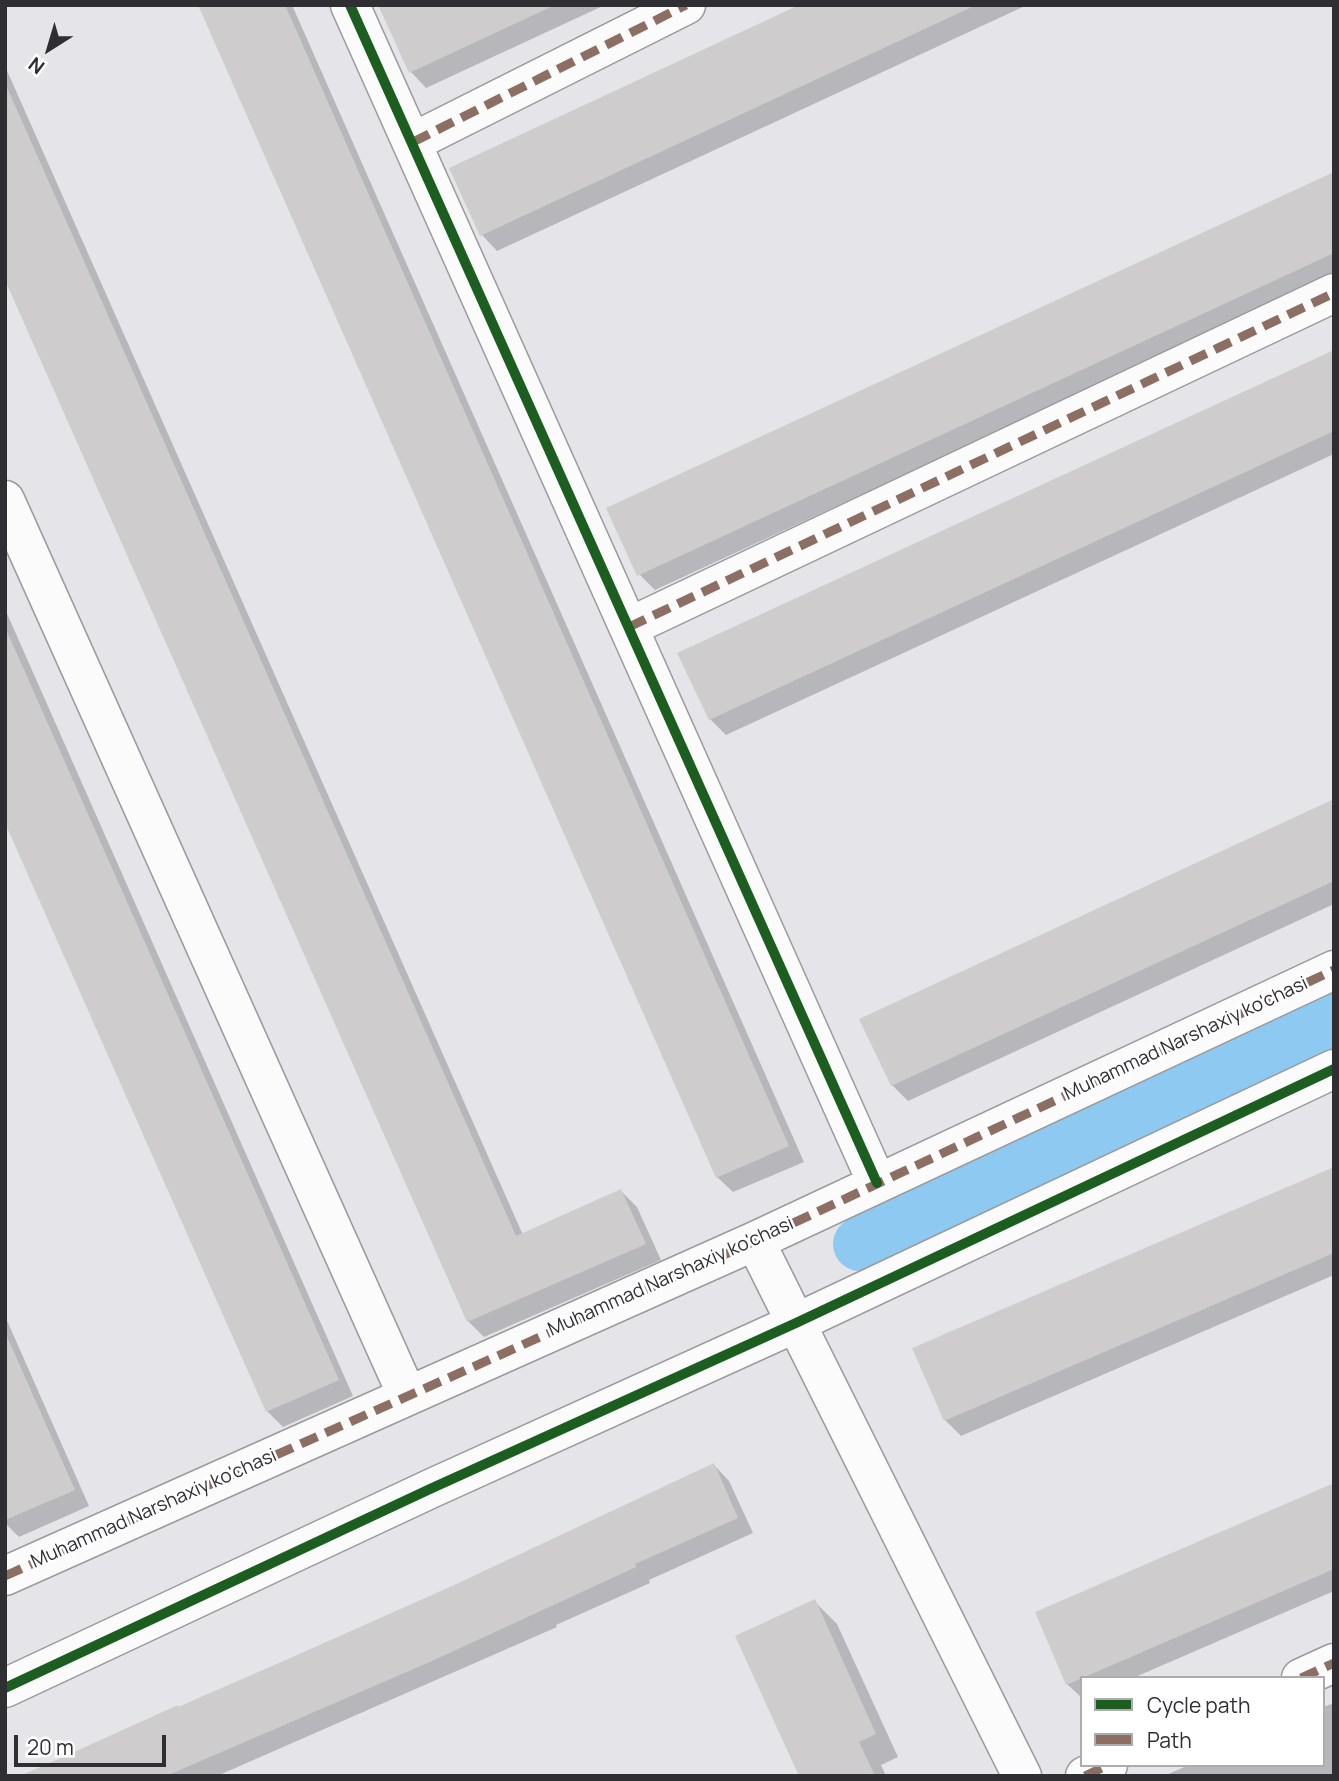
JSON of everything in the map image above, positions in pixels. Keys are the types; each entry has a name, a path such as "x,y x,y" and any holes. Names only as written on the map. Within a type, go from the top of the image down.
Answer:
{"street":[{"path":"350,5 877,1183"},
{"path":"413,142 687,5"},
{"path":"629,627 1334,293"},
{"path":"5,500 407,1395"},
{"name":"Muhammad Narshaxiy ko'chasi","path":"5,1576 755,1241 1334,970"},
{"path":"5,1688 430,1489 796,1323 1334,1069"},
{"path":"755,1241 1021,1776"},
{"path":"1305,1676 1334,1663"},
{"path":"1084,1776 1104,1767"}],"building":[{"path":"198,5 285,5 789,1146 716,1178"},
{"path":"378,5 555,5 409,73"},
{"path":"799,5 976,5 480,236 449,168"},
{"path":"5,83 516,1236 621,1189 646,1244 467,1322 5,280"},
{"path":"1334,172 1334,253 637,576 606,508"},
{"path":"1334,350 1334,431 709,720 677,653"},
{"path":"5,627 339,1380 266,1412 5,823"},
{"path":"1334,799 1334,881 891,1086 859,1019"},
{"path":"1334,1167 1334,1253 944,1421 912,1348"},
{"path":"5,1332 75,1490 5,1520"},
{"path":"714,1463 738,1518 432,1661 166,1776 21,1776 452,1586"},
{"path":"1334,1483 1334,1569 1087,1676 1080,1676 1080,1679 1066,1685 1035,1612"},
{"path":"815,1599 876,1734 859,1742 875,1776 799,1776 735,1636"}],"waterway":[{"path":"860,1244 1334,1019"}],"marked path":[{"path":"413,142 686,5"},
{"path":"629,627 1334,293"},
{"path":"5,1576 755,1241 1334,970"},
{"path":"1305,1676 1334,1663"},
{"path":"1085,1776 1104,1767"}],"cycle path":[{"path":"350,5 877,1183"},
{"path":"5,1688 430,1489 796,1323 1334,1069"}]}
